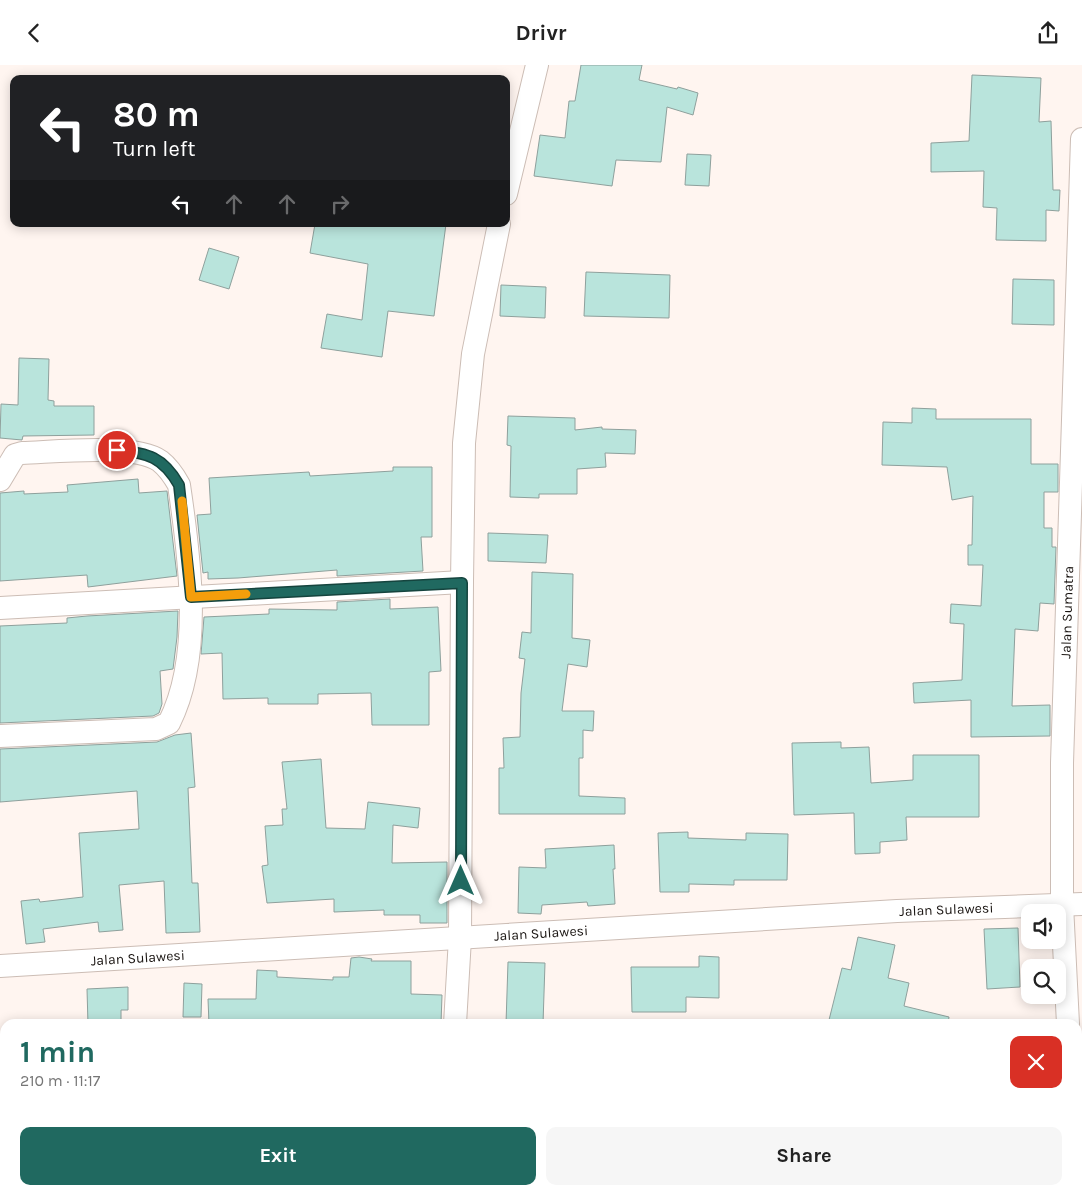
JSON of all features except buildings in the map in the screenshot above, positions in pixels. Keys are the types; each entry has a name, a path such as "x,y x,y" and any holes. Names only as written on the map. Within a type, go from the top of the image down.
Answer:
{"street":[{"path":"510,177 536,65"},
{"name":"Jalan Sumatra","path":"1068,1019 1072,905 1062,763 1082,139"},
{"path":"455,1019 460,938 464,443 472,364 498,227"},
{"path":"0,480 15,455 22,453 117,450 141,453 159,461 171,472 179,485 191,597 188,665 177,706 169,723 156,729 0,736"},
{"path":"0,608 462,583"},
{"name":"Jalan Sulawesi","path":"0,967 887,912 1072,905"}],"slow traffic":[{"path":"182,501 191,597 246,594"}],"route":[{"path":"117,450 148,455 159,461 171,472 179,485 191,597 462,583 461,881"}]}
